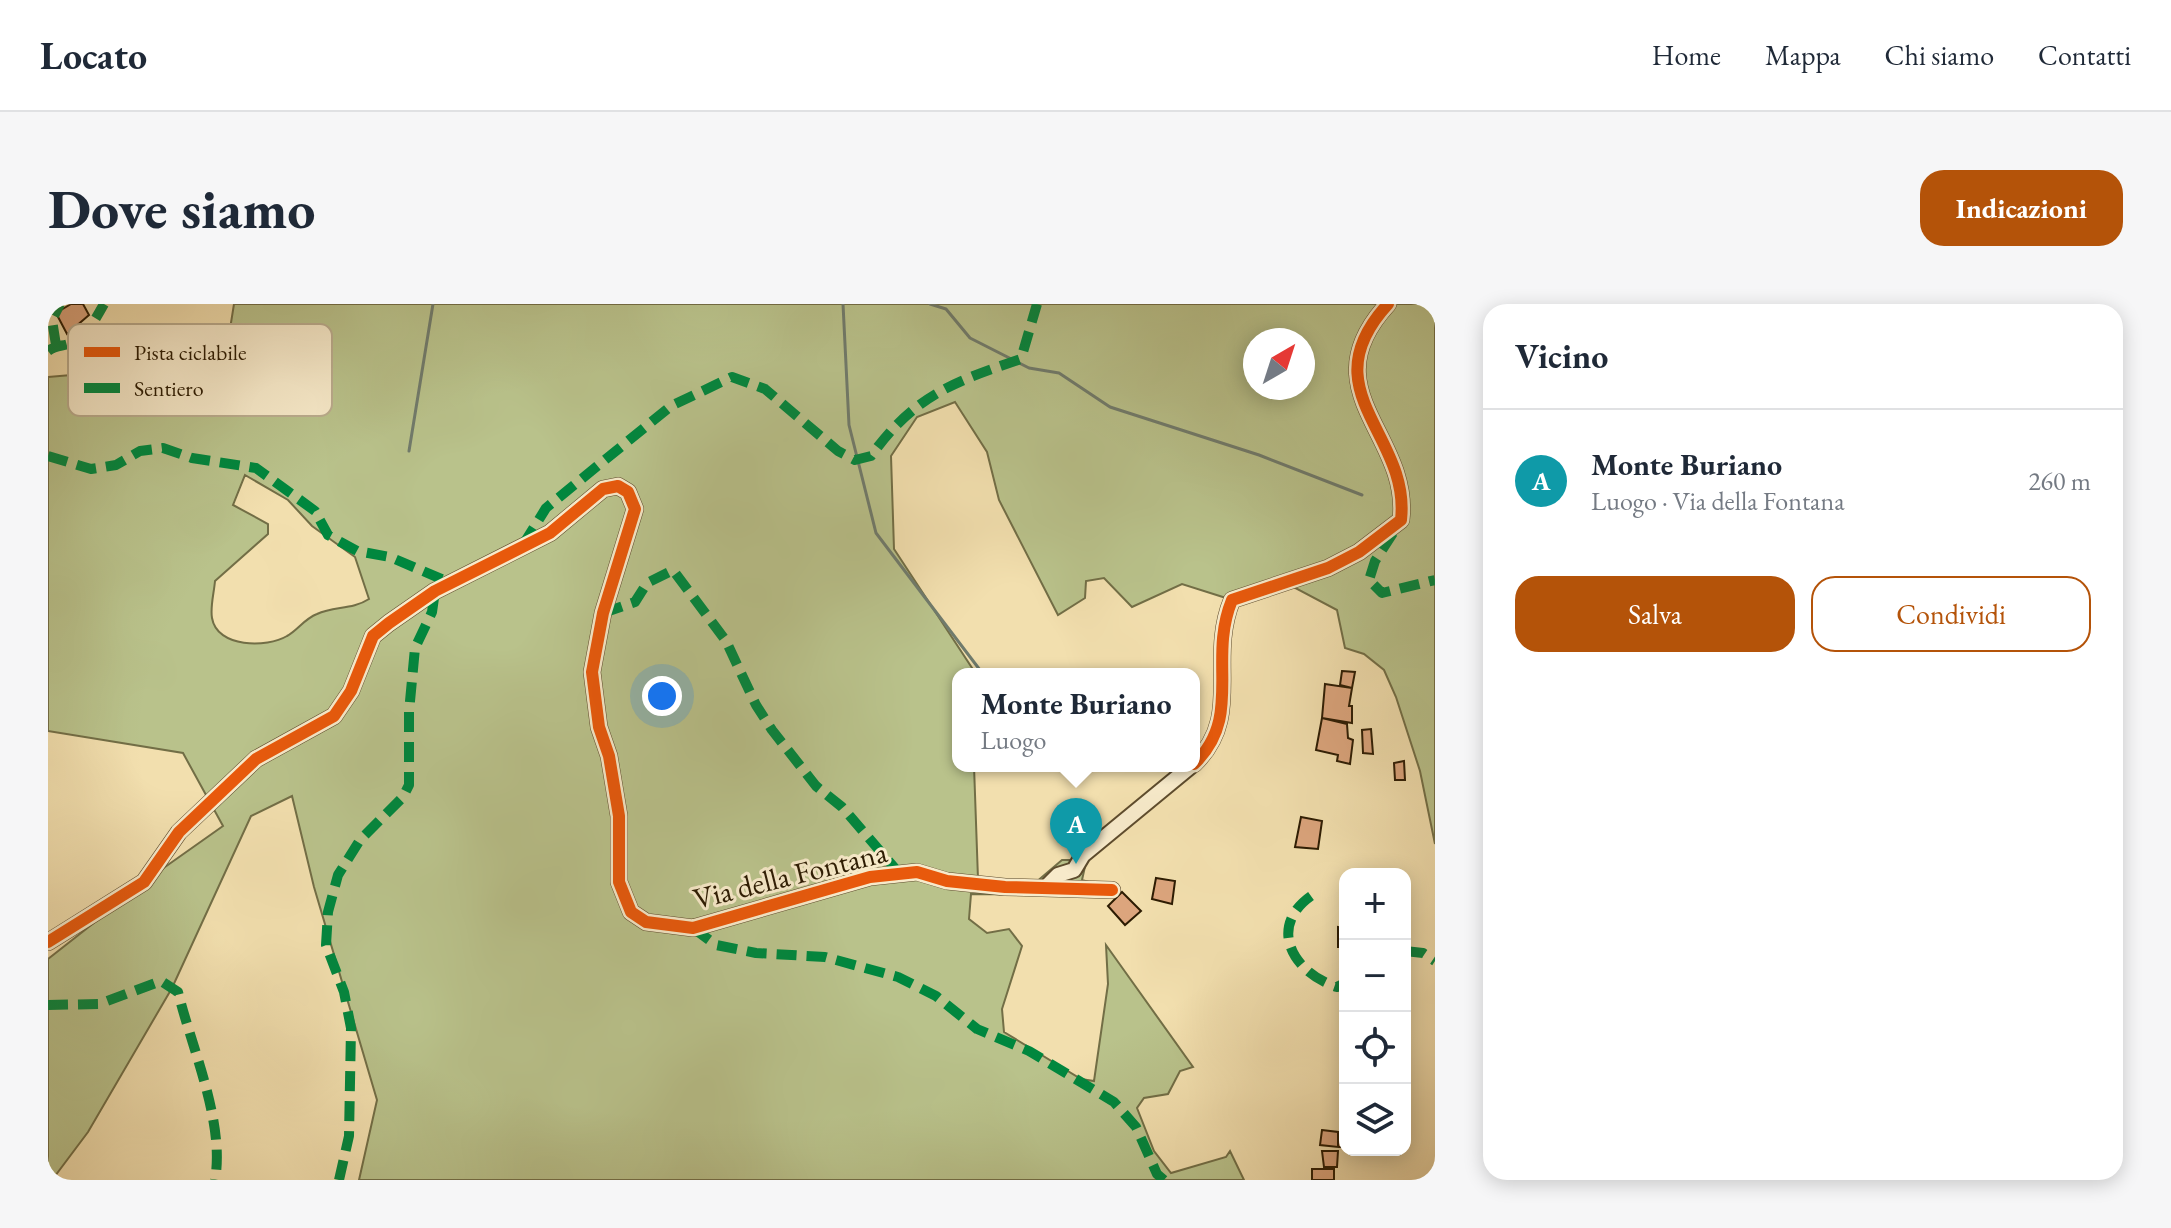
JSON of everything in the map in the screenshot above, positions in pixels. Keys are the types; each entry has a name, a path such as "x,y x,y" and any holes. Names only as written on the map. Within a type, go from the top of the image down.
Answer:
{"street":[{"path":"1200,758 1209,749 1219,729 1222,625 1232,600 1328,568 1359,552 1401,520 1402,491 1357,382 1355,361 1368,328 1388,304"},
{"name":"Via della Fontana","path":"48,942 144,882 179,832 256,759 334,716 351,691 373,636 435,591 550,533 603,489 618,486 628,492 635,509 603,613 592,672 599,727 609,756 619,816 619,882 631,912 646,922 693,928 885,874 917,872 947,881 1045,888"},
{"path":"1072,888 1074,870 1083,855 1184,772"},
{"path":"1045,888 1058,875 1074,870"},
{"path":"1045,888 1112,890"}],"green space":[{"path":"234,304 1435,304 1435,844 1420,771 1396,697 1384,670 1364,654 1345,648 1337,610 1288,584 1241,600 1231,612 1226,629 1221,730 1200,764 1200,752 1214,732 1218,717 1217,635 1226,598 1182,584 1132,607 1104,578 1086,581 1085,598 1058,615 999,500 987,452 955,402 917,417 891,456 894,549 972,668 952,668 952,772 974,772 978,879 1035,883 1062,860 1074,860 1178,772 1192,772 1092,853 1086,862 1082,880 1099,885 1081,895 971,894 969,919 987,933 1009,929 1022,946 1002,1009 1004,1032 1081,1079 1094,1081 1108,984 1106,945 1193,1067 1180,1071 1168,1094 1144,1098 1137,1108 1154,1151 1171,1173 1226,1157 1230,1151 1244,1180 359,1180 377,1100 314,887 292,796 251,816 172,988 88,1132 52,1180 48,1180 48,959 165,867 223,826 183,753 48,731 48,377 68,375 68,416 332,416 332,324 231,324","holes":["245,475 288,500 312,526 355,557 369,599 317,614 278,640 256,643 233,640 216,628 212,618 215,581 268,534 268,524 233,505"]}],"building":[{"path":"71,304 83,304 89,315 79,324 68,324 67,334 56,313"},
{"path":"1342,671 1355,672 1352,688 1340,685"},
{"path":"1325,684 1352,688 1349,706 1352,706 1352,723 1322,718"},
{"path":"1322,718 1347,724 1348,738 1353,740 1350,764 1337,761 1338,755 1316,750"},
{"path":"1371,729 1373,754 1363,753 1362,730"},
{"path":"1404,761 1405,780 1395,780 1394,763"},
{"path":"1301,817 1322,821 1318,849 1295,847"},
{"path":"1156,878 1175,881 1172,904 1152,899"},
{"path":"1122,892 1141,911 1125,925 1108,906"},
{"path":"1322,1130 1338,1132 1338,1147 1320,1145"},
{"path":"1322,1151 1338,1151 1337,1167 1324,1167"},
{"path":"1312,1169 1334,1169 1334,1180 1312,1180"}],"waterway":[{"path":"409,451 433,304"},
{"path":"843,304 849,425 876,533 978,668"},
{"path":"930,304 946,309 970,338 1029,368 1059,373 1110,407 1259,455 1362,495"}],"marked path":[{"path":"56,345 52,320 60,304"},
{"path":"92,324 104,304"},
{"path":"523,545 546,508 671,406 732,377 765,389 838,451 855,460 871,456 919,405 955,384 1021,359 1037,304"},
{"path":"48,351 68,344"},
{"path":"48,456 91,469 116,465 140,451 163,448 192,458 256,468 315,511 328,535 357,551 390,557 451,583"},
{"path":"1393,533 1375,561 1369,580 1382,593 1435,580"},
{"path":"603,613 635,602 647,583 673,570 726,641 756,705 772,730 816,786 842,807 899,873"},
{"path":"339,1180 349,1136 351,1028 344,992 326,945 328,912 338,875 360,840 403,797 409,785 409,712 415,648 432,612 435,591"},
{"path":"1311,896 1290,921 1288,935 1291,948 1308,971 1321,980 1339,986"},
{"path":"693,928 716,945 756,953 825,957 898,977 936,996 977,1029 1029,1051 1114,1102 1136,1127 1157,1174 1164,1180"},
{"path":"1411,952 1423,953 1435,961"},
{"path":"48,1005 99,1004 161,981 178,992 211,1110 217,1158 215,1180"}],"cycle path":[{"path":"1200,757 1218,727 1225,623 1232,600 1328,568 1359,552 1401,520 1400,490 1392,462 1360,388 1358,362 1366,335 1388,304"},
{"path":"48,942 144,882 179,832 256,759 334,716 351,691 373,636 389,623 435,591 550,533 603,489 618,486 628,492 635,509 603,613 592,672 599,727 609,756 619,816 619,882 631,912 646,922 693,928 870,877 917,872 947,881 1005,887 1112,890"}],"place":[{"name":"Monte Buriano","path":"1076,864"}]}
